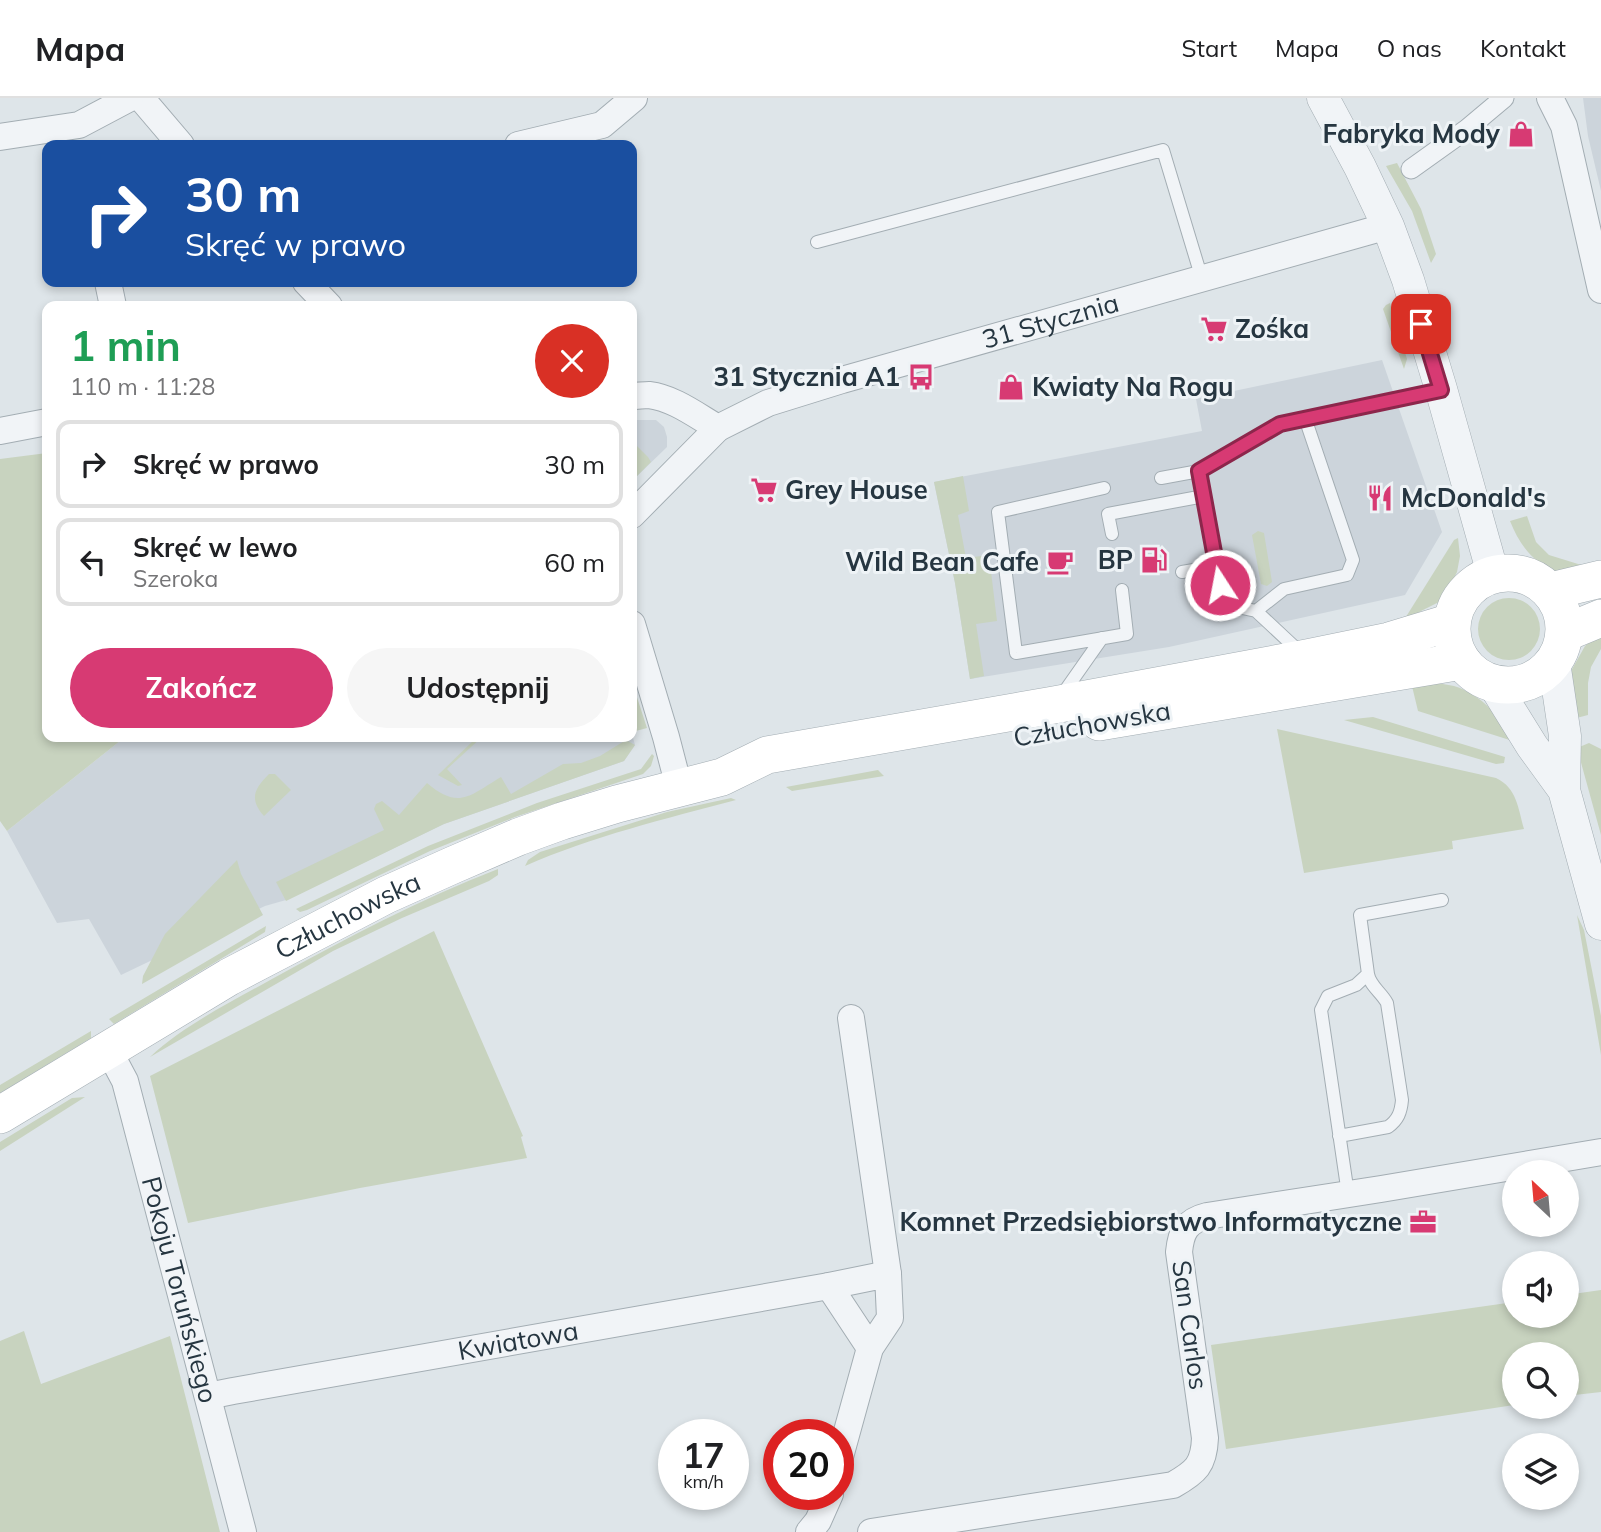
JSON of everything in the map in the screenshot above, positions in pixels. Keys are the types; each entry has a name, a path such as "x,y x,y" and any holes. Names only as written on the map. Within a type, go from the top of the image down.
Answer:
{"main road":[{"path":"1560,648 1564,618 1560,604 1551,591 1525,574 1493,574 1478,581 1465,592 1456,606 1452,622 1454,642 1462,661 1475,675 1493,683 1510,685 1527,682 1542,674 1560,648 1601,618"},
{"path":"1551,591 1601,579"},
{"name":"Człuchowska","path":"0,1115 229,977 386,895 529,833 617,804 722,777 766,755 1307,658 1389,641 1452,622"},
{"name":"Człuchowska","path":"722,777 772,779 1462,661"}],"street":[{"path":"0,137 81,135 130,98"},
{"path":"141,98 177,140"},
{"path":"538,140 602,125 634,98"},
{"path":"1323,98 1388,226 1408,280 1493,574"},
{"path":"1411,169 1467,129 1504,98"},
{"path":"1550,98 1564,126 1601,290"},
{"name":"31 Stycznia","path":"637,510 718,428 768,403 1388,226"},
{"path":"311,287 324,301"},
{"path":"637,396 650,395 670,401 718,428"},
{"path":"0,430 42,423"},
{"path":"637,641 679,787"},
{"path":"1560,648 1565,736 1564,790 1601,924"},
{"path":"1493,683 1532,746 1564,790"},
{"path":"850,1419 870,1348 890,1318 888,1274 851,1018"},
{"name":"Pokoju Toruńskiego","path":"108,1049 125,1081 243,1532"},
{"name":"San Carlos","path":"871,1532 1173,1485 1200,1465 1205,1452 1205,1438 1179,1252 1180,1237 1196,1219 1601,1152"},
{"name":"Kwiatowa","path":"208,1396 888,1274"},
{"path":"829,1286 870,1348"},
{"path":"821,1528 826,1510"}],"lane":[{"path":"817,242 1163,150 1202,279"},
{"path":"1161,478 1199,471 1280,424 1441,390"},
{"path":"1256,611 1284,589 1347,575 1353,560 1305,418"},
{"path":"1199,471 1224,604 1256,611 1307,658"},
{"path":"1104,488 998,512 1016,653 1127,634 1122,590"},
{"path":"1112,534 1108,514 1204,496"},
{"path":"1182,572 1217,566"},
{"path":"1054,705 1102,638"},
{"path":"1339,1136 1388,1127 1395,1122 1402,1100 1387,1003 1382,993 1370,982 1360,915 1442,900"},
{"path":"1348,1194 1321,1010 1328,996 1356,985 1368,974"}],"shaded area":[{"path":"1583,98 1601,98 1601,191 1588,136"},
{"path":"1382,360 1442,532 1405,595 1169,647 970,679 955,583 934,482 1202,431 1196,399"},
{"path":"637,420 656,420 664,427 667,447 637,476"},
{"path":"119,742 634,742 635,745 624,761 444,824 121,975 89,919 57,923 7,831"}],"green space":[{"path":"1397,163 1421,209 1436,254 1431,263 1412,211 1386,166"},
{"path":"1390,303 1407,359 1404,369 1383,309"},
{"path":"637,446 648,457 651,462 637,476"},
{"path":"42,454 42,742 119,742 7,831 0,821 0,459"},
{"path":"963,476 969,511 958,515 966,558 989,555 997,621 976,624 984,676 970,679 955,583 934,482"},
{"path":"1527,516 1536,542 1549,555 1591,568 1569,577 1542,565 1523,545 1510,521"},
{"path":"1258,531 1264,533 1272,582 1267,586 1261,584 1252,535"},
{"path":"1458,538 1460,556 1457,572 1443,600 1408,621 1404,620 1454,540"},
{"path":"1509,598 1521,600 1531,607 1538,617 1538,641 1531,651 1521,658 1509,660 1497,658 1487,651 1480,641 1478,629 1480,617 1487,607 1497,600"},
{"path":"1601,631 1601,649 1591,667 1588,683 1588,715 1569,720 1571,671 1585,646"},
{"path":"1426,681 1454,686 1474,695 1497,716 1516,742 1418,711 1411,682"},
{"path":"637,697 647,728 637,731"},
{"path":"1373,717 1505,757 1504,763 1496,764 1344,720"},
{"path":"1277,729 1496,778 1513,793 1524,829 1452,841 1453,849 1304,873"},
{"path":"472,742 477,742 447,769 462,785 458,786 438,775"},
{"path":"623,742 635,745 624,761 444,824 286,901 276,882 384,830 374,809 376,804 382,801 399,815 427,783 456,798 472,794 501,777 511,794 563,764 581,763 600,756"},
{"path":"1589,743 1601,749 1601,835 1577,748"},
{"path":"652,754 654,756 651,766 643,774 515,817 430,851 307,910 300,912 296,909 428,846 537,803 641,769"},
{"path":"878,770 884,776 792,791 786,787"},
{"path":"269,774 275,774 291,790 264,816 256,804 255,794"},
{"path":"731,798 736,800 603,837 525,866 528,860 540,852 667,812"},
{"path":"237,860 241,874 263,915 142,984 143,976 165,934"},
{"path":"498,869 498,875 489,881 333,951 150,1057 193,1024 299,964 411,906"},
{"path":"1577,915 1584,930 1601,1016 1601,1055"},
{"path":"266,926 265,932 114,1024 109,1019"},
{"path":"434,931 523,1136 521,1137 527,1158 188,1223 150,1076"},
{"path":"91,1031 91,1038 0,1093 0,1085"},
{"path":"85,1097 0,1151 0,1142 72,1098"},
{"path":"1601,1290 1601,1392 1579,1395 1579,1342 1502,1342 1502,1407 1226,1449 1211,1345 1502,1304 1502,1328 1579,1328 1579,1293"},
{"path":"24,1331 41,1384 170,1336 220,1532 0,1532 0,1341"}],"place":[{"name":"Fabryka Mody","path":"1521,134"},
{"name":"Zośka","path":"1214,329"},
{"name":"31 Stycznia A1","path":"921,377"},
{"name":"Kwiaty Na Rogu","path":"1011,387"},
{"name":"Grey House","path":"764,490"},
{"name":"McDonald's","path":"1380,498"},
{"name":"BP","path":"1154,560"},
{"name":"Wild Bean Cafe","path":"1060,562"},
{"name":"Komnet Przedsiębiorstwo Informatyczne","path":"1423,1222"}],"route":[{"path":"1220,585 1199,471 1280,424 1441,390 1421,324"}]}
